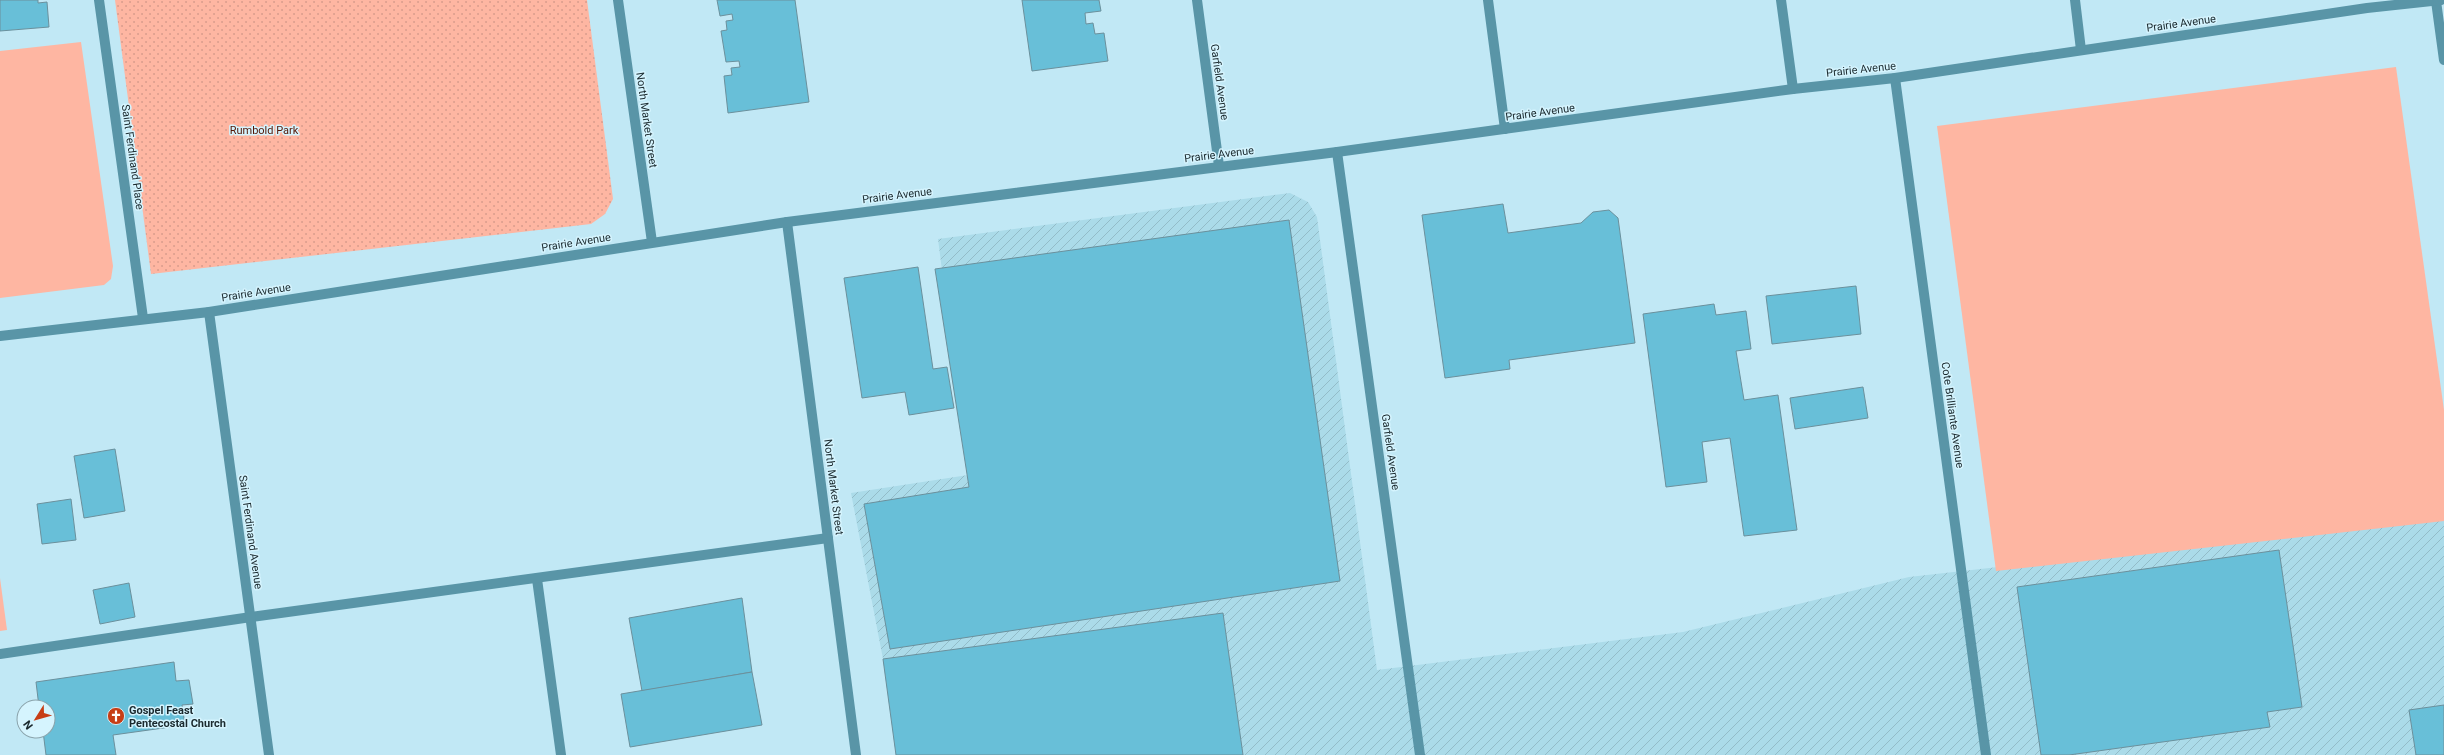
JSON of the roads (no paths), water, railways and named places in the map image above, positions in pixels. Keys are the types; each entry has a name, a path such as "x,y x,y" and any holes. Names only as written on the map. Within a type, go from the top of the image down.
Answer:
{"street":[{"name":"Saint Ferdinand Place","path":"99,0 143,318"},
{"name":"North Market Street","path":"618,0 652,242"},
{"name":"Garfield Avenue","path":"1197,0 1219,166"},
{"path":"1488,0 1505,129"},
{"path":"1781,0 1793,89"},
{"path":"2075,0 2082,50"},
{"name":"Prairie Avenue","path":"0,336 143,318 209,312 787,222 1338,152 1793,89 1896,78 2082,50 2366,4 2438,0"},
{"path":"2438,0 2444,60"},
{"name":"Cote Brilliante Avenue","path":"1896,78 1986,755"},
{"name":"Garfield Avenue","path":"1338,152 1420,755"},
{"name":"North Market Street","path":"787,222 856,755"},
{"name":"Saint Ferdinand Avenue","path":"209,312 269,755"},
{"path":"0,654 250,617 537,579 828,538"},
{"path":"537,579 561,755"}],"place":[{"name":"Gospel Feast Pentecostal Church","path":"116,716"}],"park label":[{"name":"Rumbold Park","path":"264,130"}]}
